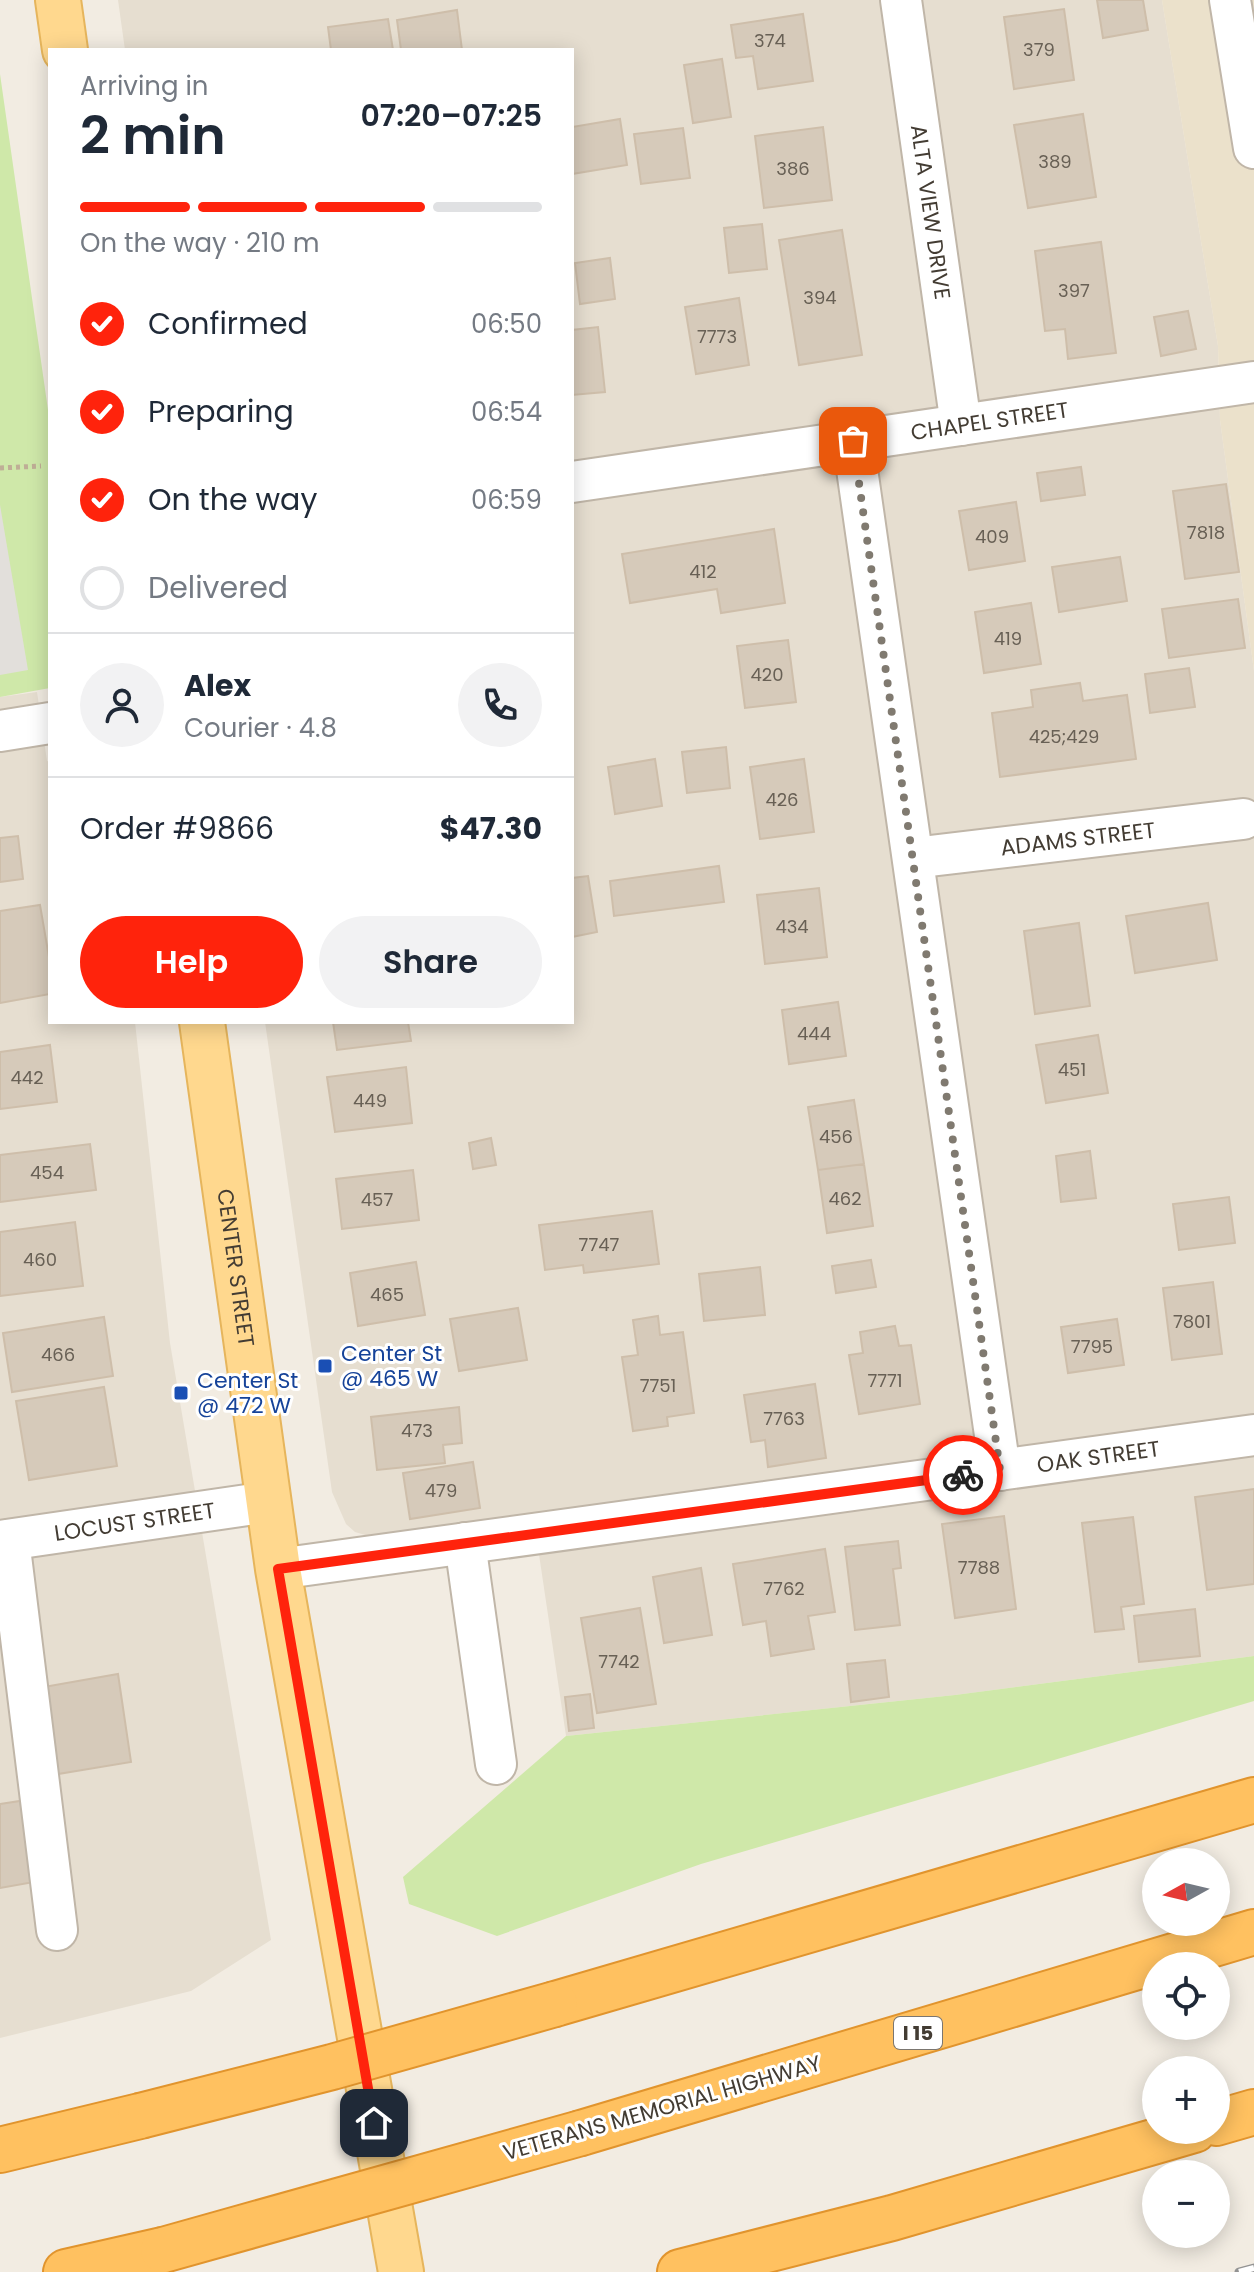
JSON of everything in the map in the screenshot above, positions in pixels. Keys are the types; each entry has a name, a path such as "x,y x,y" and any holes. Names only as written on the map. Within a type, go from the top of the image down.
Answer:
{"highway":[{"path":"0,2150 332,2067 1254,1800"},
{"name":"VETERANS MEMORIAL HIGHWAY","path":"66,2272 163,2250 581,2133 1254,1932"},
{"path":"1230,2119 1254,2112"},
{"path":"680,2272 892,2218 1146,2144"}],"main road":[{"path":"58,0 65,48"},
{"name":"CENTER STREET","path":"202,1024 278,1569 401,2272"}],"street":[{"name":"ALTA VIEW DRIVE","path":"901,0 961,425"},
{"path":"1230,0 1254,148"},
{"name":"CHAPEL STREET","path":"574,482 1236,385"},
{"path":"853,441 1000,1470"},
{"path":"0,731 48,723"},
{"name":"ADAMS STREET","path":"913,858 1243,819"},
{"name":"OAK STREET","path":"278,1569 1254,1435"},
{"name":"LOCUST STREET","path":"4,1540 268,1502"},
{"path":"4,1540 57,1930"},
{"path":"465,1543 496,1764"}],"path":[{"path":"0,468 41,466"}],"shaded area":[{"path":"118,0 1162,0 1218,346 1220,420 1254,671 1254,1656 955,1695 566,1736 533,1514 372,1537 355,1532 346,1524 332,1492 265,1024 574,1024 574,48 125,48"},
{"path":"1162,0 1254,0 1254,671 1220,420 1218,346"},
{"path":"0,505 28,670 0,675"},
{"path":"37,692 48,761 48,1024 135,1024 170,1343 271,1940 191,1991 0,2038 0,697"}],"green space":[{"path":"0,74 48,410 48,688 0,697"},
{"path":"1254,1656 1254,1701 701,1864 497,1936 409,1904 403,1877 566,1736 955,1695"}],"building":[{"path":"1097,0 1143,0 1148,30 1103,38"},
{"path":"1064,9 1074,80 1014,89 1004,17"},
{"path":"457,10 462,48 401,48 397,20"},
{"path":"803,14 813,81 758,89 753,56 736,58 731,25"},
{"path":"388,19 393,48 331,48 328,27"},
{"path":"722,59 731,117 693,123 684,65"},
{"path":"1083,114 1096,197 1028,208 1014,125"},
{"path":"620,119 627,165 574,174 574,127"},
{"path":"823,127 832,200 764,208 755,136"},
{"path":"683,128 690,178 641,184 634,134"},
{"path":"762,224 767,269 729,273 724,228"},
{"path":"842,230 862,355 799,365 779,240"},
{"path":"1101,242 1116,353 1068,359 1065,329 1045,331 1035,251"},
{"path":"610,258 615,299 580,304 575,263"},
{"path":"739,298 749,365 696,374 685,307"},
{"path":"1188,311 1196,349 1161,356 1154,317"},
{"path":"598,327 605,392 574,395 574,330"},
{"path":"1081,467 1085,495 1041,501 1037,473"},
{"path":"1226,484 1239,572 1185,579 1173,491"},
{"path":"1016,502 1025,561 969,570 959,511"},
{"path":"774,529 785,603 721,613 717,589 630,603 622,554"},
{"path":"1120,557 1127,601 1059,612 1052,567"},
{"path":"1238,599 1245,648 1169,658 1162,609"},
{"path":"1031,603 1041,664 984,673 975,612"},
{"path":"788,640 796,702 745,708 737,646"},
{"path":"1189,668 1195,707 1150,713 1145,674"},
{"path":"1080,683 1083,701 1127,695 1136,759 1000,777 992,713 1033,707 1031,690"},
{"path":"726,747 730,788 687,793 682,752"},
{"path":"655,759 662,806 615,814 608,767"},
{"path":"804,759 814,832 760,839 750,767"},
{"path":"18,836 23,879 0,882 0,838"},
{"path":"719,866 724,902 614,916 610,881"},
{"path":"588,876 597,932 574,937 574,878"},
{"path":"819,888 827,957 765,964 757,895"},
{"path":"1208,903 1217,960 1135,973 1126,916"},
{"path":"40,905 48,951 48,994 0,1003 0,911"},
{"path":"1079,923 1090,1006 1035,1014 1024,931"},
{"path":"838,1002 846,1056 789,1064 782,1010"},
{"path":"333,1024 408,1024 411,1041 337,1050"},
{"path":"1098,1035 1108,1093 1046,1103 1036,1045"},
{"path":"50,1045 57,1102 0,1109 0,1052"},
{"path":"406,1067 412,1123 335,1132 327,1077"},
{"path":"854,1100 864,1164 818,1170 808,1107"},
{"path":"491,1138 496,1165 473,1169 469,1143"},
{"path":"90,1144 96,1190 0,1202 0,1155"},
{"path":"1090,1151 1096,1198 1061,1202 1056,1156"},
{"path":"864,1164 873,1226 827,1233 818,1170"},
{"path":"413,1170 419,1220 342,1229 336,1179"},
{"path":"1229,1197 1235,1243 1179,1250 1173,1204"},
{"path":"652,1211 659,1264 584,1273 583,1265 545,1270 539,1225"},
{"path":"75,1222 83,1286 0,1296 0,1232"},
{"path":"871,1260 876,1287 836,1293 832,1266"},
{"path":"416,1262 425,1315 358,1326 350,1273"},
{"path":"760,1267 765,1315 704,1321 699,1274"},
{"path":"1213,1282 1222,1354 1172,1360 1163,1288"},
{"path":"518,1308 527,1360 459,1371 450,1319"},
{"path":"658,1316 660,1335 683,1332 694,1413 667,1417 668,1426 633,1431 622,1357 638,1355 633,1320"},
{"path":"104,1317 113,1376 12,1392 3,1333"},
{"path":"1117,1319 1124,1365 1068,1373 1061,1327"},
{"path":"895,1326 899,1346 911,1345 920,1404 859,1414 849,1355 863,1353 860,1332"},
{"path":"815,1384 826,1458 768,1467 765,1440 751,1442 744,1395"},
{"path":"104,1387 117,1466 29,1480 16,1401"},
{"path":"459,1407 462,1443 443,1445 445,1463 377,1470 371,1417"},
{"path":"473,1462 480,1508 410,1519 403,1473"},
{"path":"1254,1489 1254,1584 1207,1590 1195,1497"},
{"path":"1004,1516 1016,1609 955,1618 942,1524"},
{"path":"1133,1517 1144,1604 1121,1607 1124,1629 1095,1632 1082,1523"},
{"path":"898,1541 901,1568 893,1569 900,1625 855,1630 845,1547"},
{"path":"825,1549 835,1612 808,1616 814,1649 771,1656 766,1621 743,1625 733,1564"},
{"path":"701,1568 712,1635 664,1643 653,1577"},
{"path":"640,1608 656,1704 597,1713 581,1618"},
{"path":"1195,1609 1200,1656 1139,1662 1134,1616"},
{"path":"885,1660 889,1697 851,1702 847,1664"},
{"path":"118,1674 131,1762 52,1775 38,1688"},
{"path":"590,1694 594,1728 569,1731 565,1697"},
{"path":"20,1801 34,1882 0,1888 0,1804"}],"railway":[{"path":"1239,2272 1254,2268"}],"way so far":[{"path":"853,441 1000,1470 963,1475"}],"place":[{"name":"Center St @ 465 W","path":"325,1366"},
{"name":"Center St @ 472 W","path":"181,1393"}],"route":[{"path":"374,2123 278,1569 963,1475"}]}
